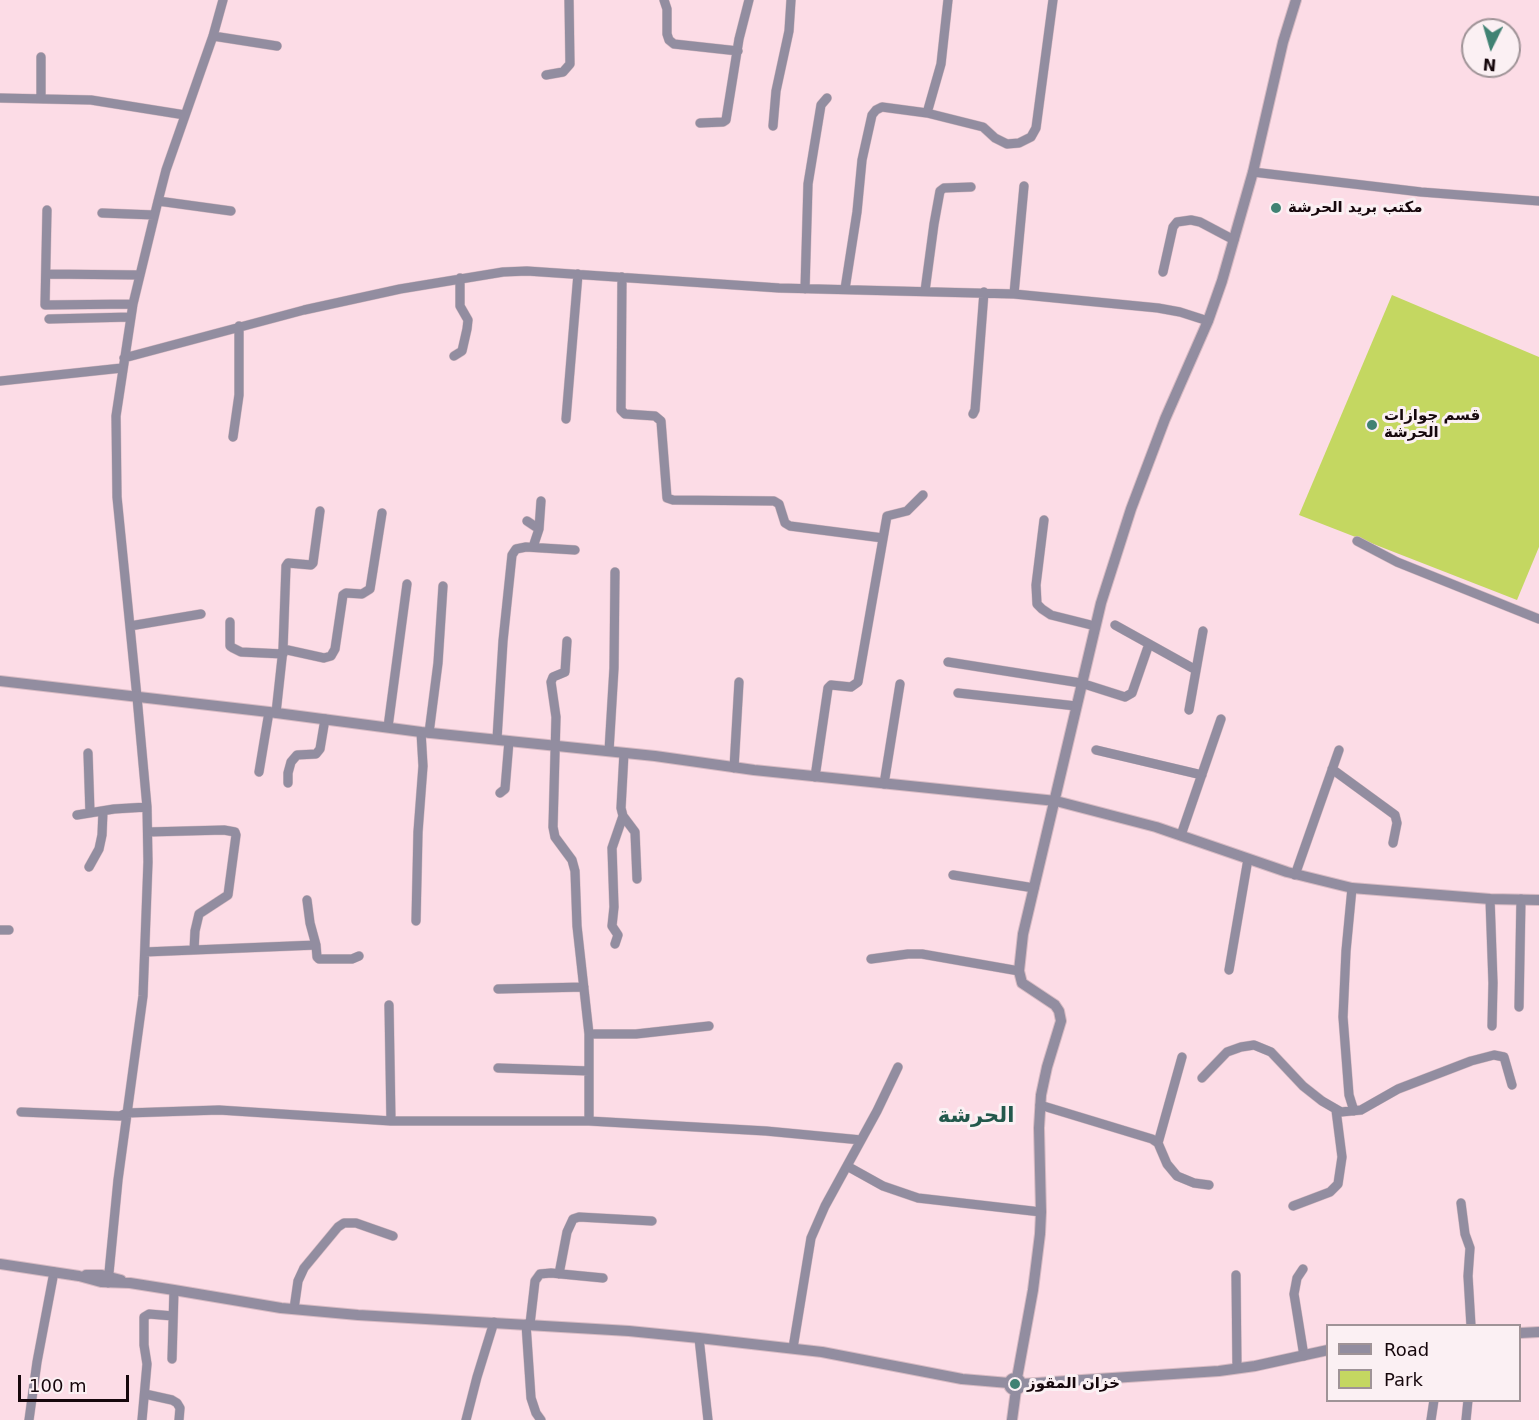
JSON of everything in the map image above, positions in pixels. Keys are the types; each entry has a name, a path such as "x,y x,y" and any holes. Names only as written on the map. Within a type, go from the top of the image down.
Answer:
{"street":[{"path":"105,1279 143,996 148,832 119,523 116,416 133,304 154,215 223,0"},
{"path":"546,75 563,72 570,64 569,0"},
{"path":"664,0 667,9 667,34 669,40 674,44 738,51"},
{"path":"700,123 723,123 726,120 749,0"},
{"path":"773,126 776,91 789,31 792,0"},
{"path":"927,113 941,64 948,0"},
{"path":"845,289 857,212 862,160 872,115 882,107 927,113 983,127 995,138 1007,144 1019,143 1032,137 1036,128 1053,0"},
{"path":"1012,1420 1016,1384 1036,1272 1041,1212 1040,1105 1043,1082 1060,1029 1061,1016 1055,1005 1022,983 1019,971 1021,947 1108,578 1165,419 1208,321 1253,172 1283,42 1296,0"},
{"path":"213,36 277,46"},
{"path":"41,57 41,98"},
{"path":"0,98 91,100 185,116"},
{"path":"806,289 808,184 821,105 827,98"},
{"path":"1253,172 1421,192 1539,201"},
{"path":"1014,294 1024,186"},
{"path":"925,291 940,191 944,188 971,187"},
{"path":"158,201 231,211"},
{"path":"47,210 46,306 133,304"},
{"path":"102,213 154,215"},
{"path":"1163,272 1173,227 1177,222 1184,220 1200,222 1234,240"},
{"path":"0,381 123,363 239,326 400,289 503,272 578,274 806,289 1014,294 1158,308 1208,321"},
{"path":"46,274 140,275"},
{"path":"566,419 578,274"},
{"path":"622,277 621,410 625,414 654,416 661,421 667,498 673,500 774,501 778,504 785,523 790,526 883,538"},
{"path":"454,356 462,351 468,320 460,306 460,278"},
{"path":"973,414 984,292"},
{"path":"49,319 131,317"},
{"path":"233,437 240,395 239,326"},
{"path":"815,777 828,687 831,685 852,687 858,682 887,516 907,511 923,495"},
{"path":"533,547 539,529 541,501"},
{"path":"259,772 273,713 283,652 286,566 288,563 311,565 313,563 320,512"},
{"path":"230,622 230,646 241,652 283,652 328,658 334,653 343,595 366,592 370,589 382,513"},
{"path":"1044,520 1036,585 1037,604 1051,615 1095,626"},
{"path":"526,521 539,529"},
{"path":"1357,541 1397,562 1539,619"},
{"path":"497,739 511,559 516,549 533,547 575,550"},
{"path":"609,751 614,668 615,572"},
{"path":"388,727 407,584"},
{"path":"416,921 418,832 425,733 438,663 443,586"},
{"path":"130,626 201,614"},
{"path":"1115,625 1196,670"},
{"path":"1189,710 1203,632"},
{"path":"567,641 564,672 553,677 551,682 555,700 556,745 553,830 555,837 574,865 577,926 589,1034 589,1121"},
{"path":"948,662 1082,683 1117,696 1129,696 1149,644"},
{"path":"0,681 425,733 556,745 734,768 1056,801 1111,814 1181,835 1295,875 1352,888 1490,899 1539,900"},
{"path":"734,768 739,682"},
{"path":"884,784 900,684"},
{"path":"957,693 1076,706"},
{"path":"288,783 291,762 297,755 316,754 320,749 325,719"},
{"path":"1181,835 1221,719"},
{"path":"500,794 505,789 509,741"},
{"path":"1096,750 1202,775"},
{"path":"1295,875 1339,750"},
{"path":"88,753 90,813"},
{"path":"624,753 621,805 623,816 635,832 637,879"},
{"path":"1332,769 1395,815 1397,823 1393,843"},
{"path":"77,815 147,807"},
{"path":"89,867 99,849 103,811"},
{"path":"615,944 618,935 612,926 614,907 612,848 623,816"},
{"path":"148,832 235,831 228,895 199,914 194,950"},
{"path":"1229,970 1248,859"},
{"path":"953,875 1034,888"},
{"path":"1352,888 1343,1017 1349,1095 1354,1111"},
{"path":"1519,1007 1521,898"},
{"path":"1490,899 1492,1026"},
{"path":"307,900 317,957 319,959 352,959 359,956"},
{"path":"146,952 316,945"},
{"path":"871,959 922,954 1019,971"},
{"path":"498,989 584,987"},
{"path":"389,1005 391,1121"},
{"path":"589,1034 636,1034 709,1026"},
{"path":"1203,1078 1227,1052 1241,1047 1259,1046 1271,1052 1304,1086 1336,1110 1354,1111 1366,1108 1398,1089 1471,1061 1494,1055 1504,1057 1512,1085"},
{"path":"1182,1057 1158,1143 1167,1164 1177,1176 1194,1183 1209,1185"},
{"path":"793,1348 811,1238 821,1214 898,1067"},
{"path":"498,1068 589,1071"},
{"path":"1040,1105 1158,1143"},
{"path":"21,1112 123,1116 127,1113 219,1110 391,1121 589,1121 755,1130 861,1140"},
{"path":"1293,1206 1330,1192 1338,1184 1342,1157 1336,1110"},
{"path":"847,1166 883,1186 918,1198 1041,1212"},
{"path":"1461,1203 1465,1234 1470,1248 1468,1276 1471,1324"},
{"path":"559,1274 569,1225 573,1219 579,1217 652,1221"},
{"path":"294,1309 298,1281 304,1268 338,1227 344,1223 356,1223 393,1236"},
{"path":"0,1264 294,1309 699,1338 793,1348 866,1359 970,1380 1016,1384 1237,1368 1326,1350"},
{"path":"1303,1269 1297,1278 1294,1294 1304,1356"},
{"path":"29,1420 54,1272"},
{"path":"542,1420 536,1413 531,1398 528,1324 537,1277 544,1273 603,1278"},
{"path":"1236,1275 1237,1368"},
{"path":"172,1359 174,1290"},
{"path":"142,1420 147,1358 144,1345 144,1317 149,1314 172,1316"},
{"path":"466,1420 495,1322"},
{"path":"1521,1333 1539,1332"},
{"path":"699,1338 708,1420"},
{"path":"145,1394 177,1403 180,1408 179,1420"},
{"path":"1431,1420 1434,1402"},
{"path":"1466,1420 1468,1402"}],"green space":[{"path":"1392,295 1539,357 1539,547 1517,600 1299,515"}],"place":[{"name":"مكتب بريد الحرشة","path":"1276,208"},
{"name":"قسم جوازات الحرشة","path":"1372,425"},
{"name":"خزان المقوز","path":"1015,1384"}],"district":[{"name":"الحرشة","path":"976,1117"}]}
